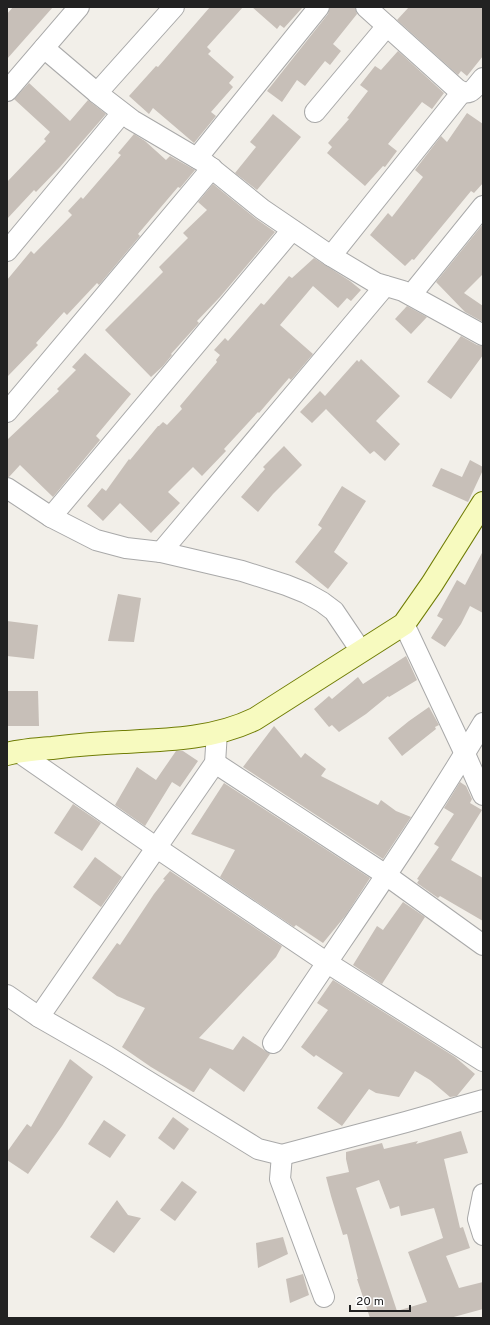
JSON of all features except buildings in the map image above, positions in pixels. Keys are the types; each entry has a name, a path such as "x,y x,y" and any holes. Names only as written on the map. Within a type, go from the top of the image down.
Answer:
{"street":[{"path":"7,91 79,7"},
{"path":"97,93 174,7"},
{"path":"7,412 205,163 318,7"},
{"path":"366,7 457,89 466,94 471,92 483,78"},
{"path":"315,112 387,26"},
{"path":"44,48 122,113 205,163 262,209 292,230 376,283 398,289 411,295 483,335"},
{"path":"332,256 462,92"},
{"path":"7,251 122,113"},
{"path":"411,295 483,206"},
{"path":"51,517 292,230"},
{"path":"162,552 385,286"},
{"path":"7,488 51,517 82,534 106,544 162,552 242,571 306,593 334,611 360,651"},
{"path":"12,753 107,743 178,739 217,732 242,725 255,719 404,624 432,584 483,503"},
{"path":"404,624 483,796"},
{"path":"273,1044 326,962 386,875 465,754 483,723"},
{"path":"39,1018 215,763 217,732"},
{"path":"12,753 326,962 483,1061"},
{"path":"215,763 386,875 483,945"},
{"path":"7,995 39,1018 107,1056 258,1148 282,1155 483,1100"},
{"path":"282,1155 280,1179 324,1297"},
{"path":"483,1194 478,1219 483,1235"}]}
